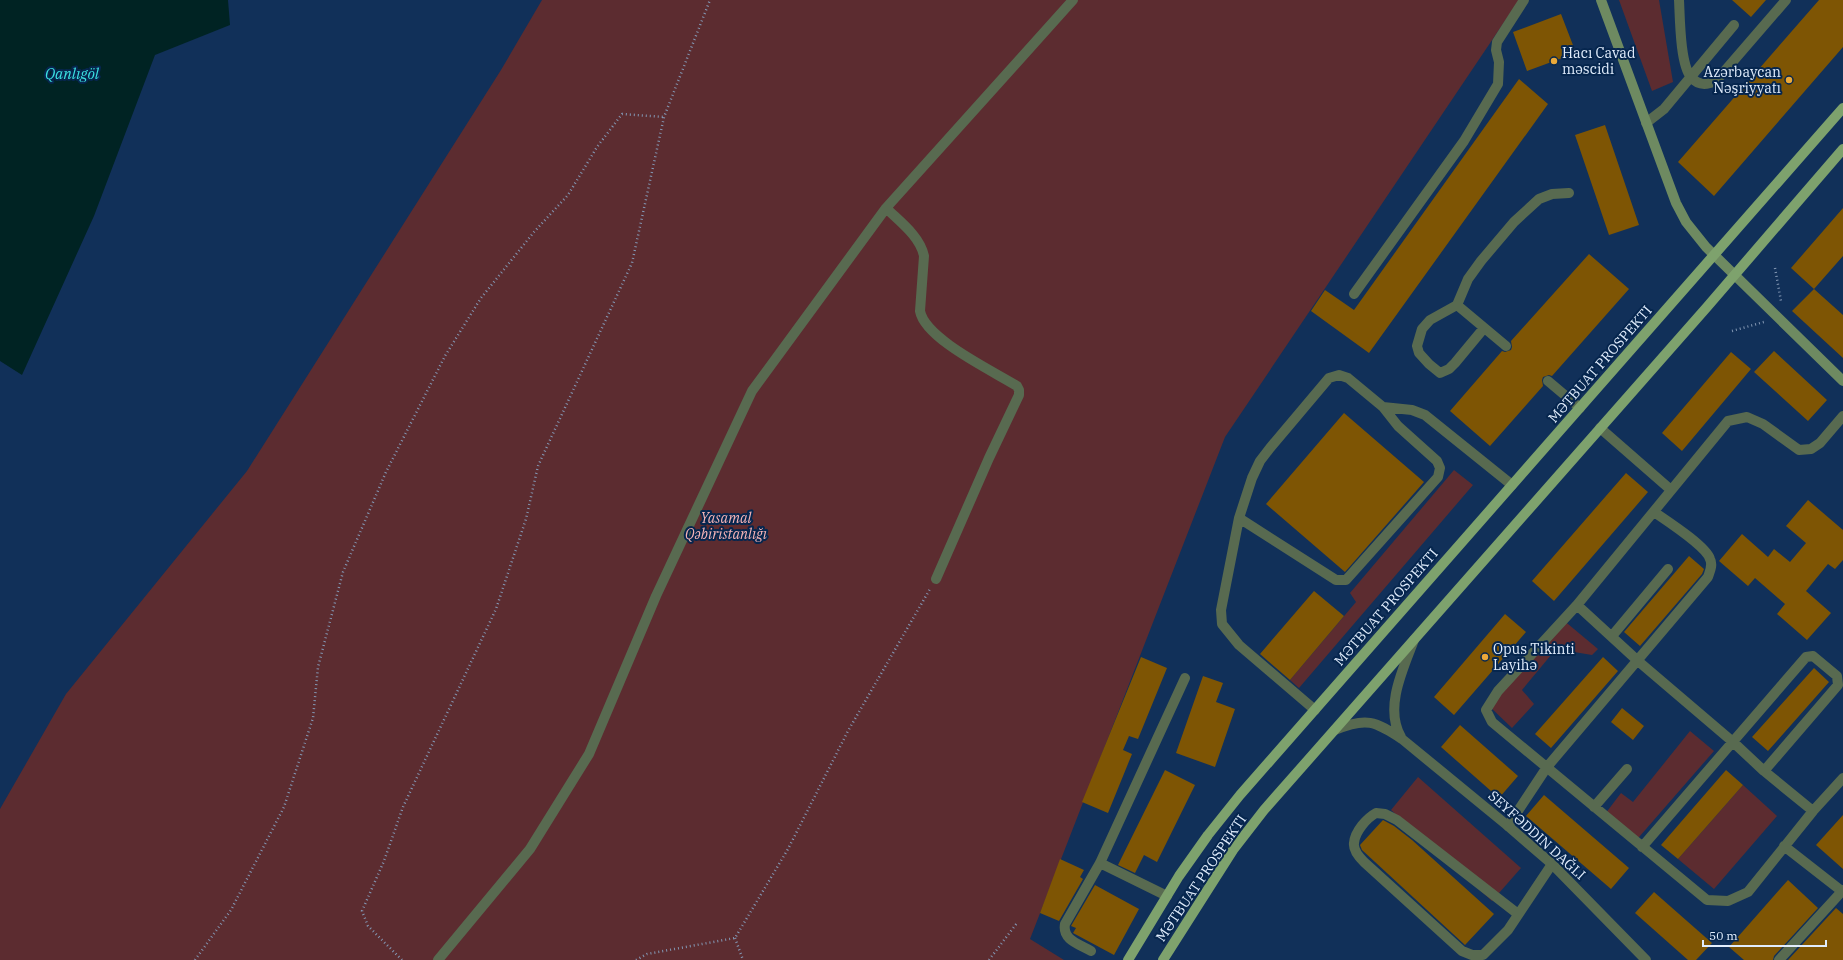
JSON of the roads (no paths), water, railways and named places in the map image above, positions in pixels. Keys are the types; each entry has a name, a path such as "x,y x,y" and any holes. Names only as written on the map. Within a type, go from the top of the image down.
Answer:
{"main road":[{"path":"1601,0 1680,212 1699,240 1843,381"},
{"name":"MƏTBUAT PROSPEKTI","path":"1128,960 1167,896 1208,835 1240,795 1843,108"},
{"name":"MƏTBUAT PROSPEKTI","path":"1163,960 1233,850 1264,810 1707,307 1843,150"}],"street":[{"path":"438,960 530,849 589,754 656,596 752,391 886,208 1073,0"},
{"path":"1354,294 1460,147 1498,84 1500,62 1496,50 1497,42 1524,0"},
{"path":"1679,0 1683,56 1690,77 1698,83 1707,85 1716,81 1786,0"},
{"path":"1646,123 1664,109 1734,25"},
{"path":"1484,328 1449,369 1440,373 1419,354 1417,346 1422,329 1430,320 1457,305 1472,273 1514,222 1539,199 1552,194 1569,193"},
{"path":"886,208 911,233 922,247 924,256 920,311 922,319 927,326 956,350 1017,386 1019,390 1019,395 989,458 936,579"},
{"path":"1457,305 1506,346"},
{"path":"1239,518 1336,580 1346,580 1438,477 1440,468 1437,461 1398,426 1383,407 1348,378 1339,375 1329,378 1260,461 1252,478 1239,518 1220,610 1222,624 1239,645 1315,710"},
{"path":"1548,381 1580,408"},
{"path":"1383,407 1412,410 1425,415 1512,485"},
{"path":"1843,416 1820,443 1811,448 1799,450 1762,424 1748,417 1728,421 1577,605 1498,691 1486,710 1492,722 1707,900 1728,901 1748,892 1813,811 1843,778"},
{"path":"1600,428 1671,490"},
{"path":"1508,826 1547,767 1708,577 1711,568 1710,558 1692,538 1654,512"},
{"path":"1612,636 1668,569"},
{"path":"1577,605 1638,661 1733,742 1764,771 1813,811"},
{"path":"1402,739 1394,722 1395,701 1400,677 1415,637"},
{"path":"1642,847 1806,657 1813,656 1837,676 1838,685 1764,771"},
{"path":"1091,951 1067,938 1064,931 1065,924 1100,863 1185,678"},
{"path":"1335,730 1357,722 1367,721 1385,728 1402,739 1552,864 1646,960"},
{"path":"1594,807 1627,769"},
{"path":"1518,914 1397,820 1385,814 1376,812 1369,817 1357,834 1354,843 1356,853 1364,862 1462,951 1472,955 1482,955 1508,930 1552,864"},
{"path":"1779,960 1843,891 1784,846"},
{"path":"1100,863 1167,896"}],"water":[{"name":"Qanlıgöl","path":"0,0 228,0 230,25 155,55 94,216 22,375 0,361"}],"place":[{"name":"Hacı Cavad məscidi","path":"1554,61"},
{"name":"Azərbaycan Nəşriyyatı","path":"1789,80"},
{"name":"Opus Tikinti Layihə","path":"1485,657"}],"park label":[{"name":"Yasamal Qəbiristanlığı","path":"726,526"}]}
